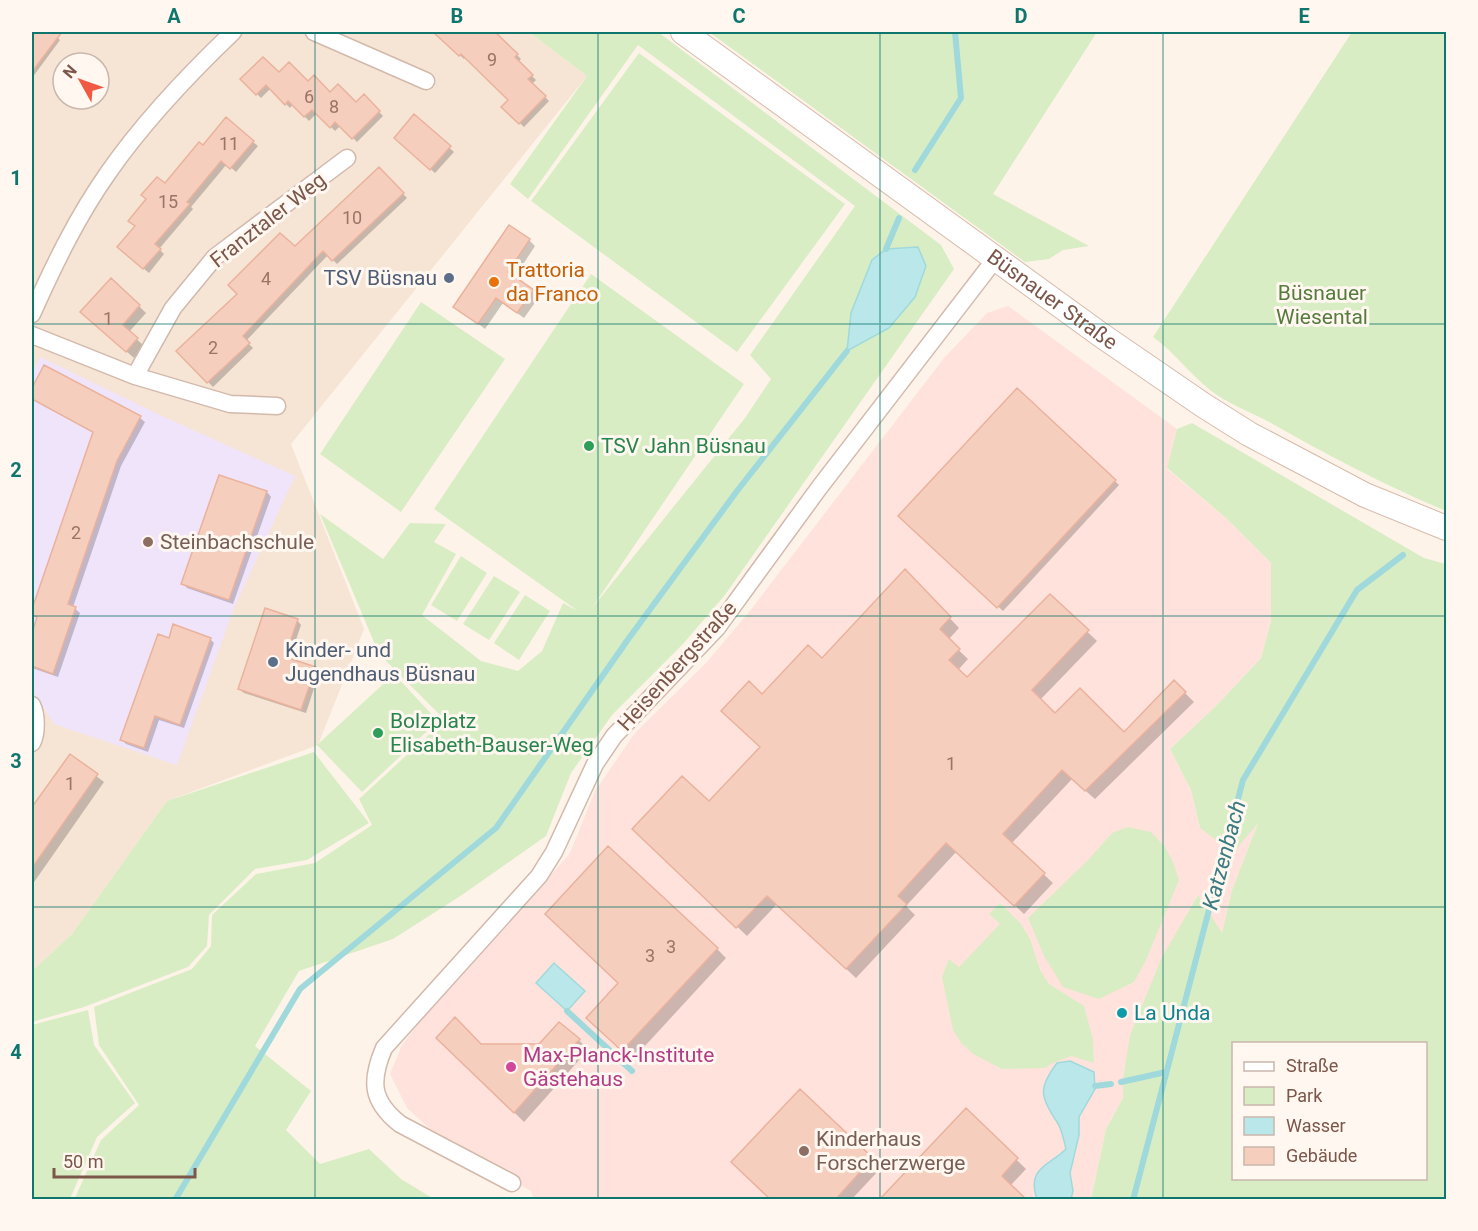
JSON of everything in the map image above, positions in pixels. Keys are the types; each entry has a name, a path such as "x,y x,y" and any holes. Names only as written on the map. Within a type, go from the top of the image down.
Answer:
{"street":[{"path":"32,314 74,227 108,172 160,106 233,32"},
{"path":"314,32 426,81"},
{"name":"Büsnauer Straße","path":"683,32 1136,359 1240,428 1365,495 1446,528"},
{"name":"Franztaler Weg","path":"135,376 173,308 215,257 347,158"},
{"name":"Heisenbergstraße","path":"512,1183 400,1124 387,1113 380,1103 374,1084 376,1067 384,1048 540,876 554,852 595,764 615,736 717,628 826,479 996,258"},
{"path":"32,335 135,376 230,404 277,406"},
{"path":"32,705 35,711 32,743"}],"shaded area":[{"path":"32,32 529,32 587,76 291,444 364,629 318,745 167,801 72,934 32,971"},
{"path":"1008,306 1177,429 1167,469 1227,519 1271,563 1271,621 1261,658 1216,706 1170,749 1191,790 1200,828 1259,820 1232,890 1222,934 1197,895 1123,1079 1123,1098 1106,1129 1091,1199 533,1199 531,1191 440,1138 407,1108 390,1074 402,1045 445,989 501,932 570,853 595,791 635,733 707,662 749,612 944,358 987,313"},
{"name":"Steinbachschule","path":"40,357 160,415 295,476 234,608 177,765 54,724 32,689 32,374"}],"green space":[{"path":"529,32 658,32 941,245 954,269 725,595 683,644 612,715 571,773 546,836 462,895 393,939 299,971 255,1046 311,1091 286,1130 320,1164 369,1149 401,1179 434,1199 74,1200 101,1140 139,1105 99,1045 94,1007 192,969 211,946 212,915 256,874 315,863 372,825 359,799 445,720 379,654 320,514 383,559 410,523 446,524 434,542 456,554 422,615 481,661 518,671 542,651 563,603 578,611 434,509 591,274 744,384 592,608 745,418 771,379 750,355 855,206 638,45 528,199 510,184 587,76"},
{"path":"709,32 1097,32 993,194 1089,246 1063,250 1049,259 1025,262"},
{"name":"Büsnauer Wiesental","path":"1352,32 1446,32 1446,511 1357,470 1224,400 1203,384 1153,337"},
{"path":"639,53 845,204 737,352 531,201"},
{"path":"421,302 505,359 401,512 320,454"},
{"path":"1192,423 1424,558 1446,564 1446,1199 1091,1199 1106,1129 1123,1098 1123,1079 1130,1035 1161,959 1198,895 1222,933 1232,890 1258,823 1233,853 1200,828 1191,790 1170,749 1216,706 1261,658 1271,621 1271,563 1227,519 1167,468 1177,429"},
{"path":"461,556 487,573 457,621 431,605"},
{"path":"494,576 520,592 489,640 463,624"},
{"path":"525,595 550,611 519,660 494,643"},
{"name":"Bolzplatz Elisabeth-Bauser-Weg","path":"394,674 438,721 362,792 317,745"},
{"path":"314,752 369,823 307,860 255,869 209,915 207,946 188,967 84,1007 32,1022 32,971 72,934 167,801"},
{"path":"1128,827 1151,832 1165,847 1179,880 1146,960 1134,982 1099,999 1063,987 1044,956 1028,918 1089,859 1112,833"},
{"path":"1000,903 1021,924 1030,939 1040,970 1049,984 1084,1006 1093,1040 1094,1063 1071,1056 1045,1068 1002,1069 973,1054 961,1043 953,1030 942,977 949,959 959,967 1000,924 989,914"},
{"path":"88,1010 94,1045 135,1103 97,1137 70,1199 32,1199 32,1025"}],"water":[{"path":"918,247 926,266 915,297 889,328 847,351 851,313 872,260 886,249"},
{"path":"554,963 585,991 567,1011 536,983"},
{"path":"1070,1061 1094,1072 1095,1089 1079,1117 1079,1135 1070,1173 1073,1191 1071,1199 1037,1199 1034,1180 1037,1174 1066,1149 1060,1128 1047,1106 1044,1086 1057,1063"}],"building":[{"path":"32,32 62,32 32,72"},
{"path":"433,32 495,32 518,54 515,57 533,75 528,79 546,96 519,124 501,107 508,100 461,54 459,56"},
{"path":"263,57 279,72 289,62 308,81 314,75 330,92 338,84 356,102 364,94 380,111 352,139 335,122 330,128 312,110 304,117 288,101 285,105 266,85 256,95 240,79"},
{"path":"414,114 451,146 430,170 394,138"},
{"path":"226,117 254,141 230,169 221,161 187,202 190,204 155,244 161,249 143,269 117,247 135,226 128,221 146,199 141,195 157,177 165,183 199,142 203,145"},
{"path":"379,167 404,193 332,261 323,251 243,336 250,343 207,383 176,351 237,294 228,285 280,233 295,246"},
{"path":"509,225 530,239 508,272 534,290 517,313 496,298 478,324 453,307"},
{"path":"111,278 140,305 123,325 138,338 126,352 80,312"},
{"path":"44,365 141,416 117,461 68,604 76,607 53,674 32,666 32,633 37,617 32,615 32,609 93,432 32,399 32,388"},
{"path":"1017,388 1116,480 997,608 898,516"},
{"path":"219,475 267,491 229,600 181,584"},
{"path":"905,569 951,617 940,629 960,649 949,660 967,677 1050,594 1089,630 1032,690 1055,713 1080,688 1124,732 1174,680 1186,692 1085,791 1062,770 1003,834 1045,873 1014,906 946,843 898,896 907,904 846,969 767,896 736,928 632,829 682,776 709,801 760,747 721,711 749,681 762,694 808,645 822,658"},
{"name":"Kinder- und Jugendhaus Büsnau","path":"265,608 298,619 285,657 316,667 301,710 238,689"},
{"path":"173,624 211,638 180,725 155,716 144,748 120,740 158,634 169,638"},
{"path":"70,754 98,774 32,868 32,807"},
{"path":"608,846 718,948 622,1051 586,1018 618,983 545,914"},
{"name":"Max-Planck-Institute Gästehaus","path":"455,1017 481,1044 539,1044 559,1022 580,1039 514,1113 436,1038"},
{"name":"Kinderhaus Forscherzwerge","path":"800,1089 873,1158 835,1200 771,1200 731,1162"},
{"path":"966,1108 1018,1158 1002,1176 1027,1200 879,1200"}],"waterway":[{"path":"915,170 961,98 955,32"},
{"path":"886,249 899,218"},
{"path":"175,1200 300,989 496,828 629,638 737,491 847,351"},
{"name":"Katzenbach","path":"1133,1200 1243,780 1357,590 1403,555"},
{"path":"567,1011 632,1071"},
{"path":"1121,1082 1166,1072"},
{"path":"1095,1086 1111,1084"}],"place":[{"name":"TSV Büsnau","path":"449,278"},
{"name":"Trattoria da Franco","path":"494,282"},
{"name":"TSV Jahn Büsnau","path":"589,446"},
{"name":"Steinbachschule","path":"148,542"},
{"name":"Kinder- und Jugendhaus Büsnau","path":"273,662"},
{"name":"Bolzplatz Elisabeth-Bauser-Weg","path":"378,733"},
{"name":"La Unda","path":"1122,1013"},
{"name":"Max-Planck-Institute Gästehaus","path":"511,1067"},
{"name":"Kinderhaus Forscherzwerge","path":"804,1151"}]}
